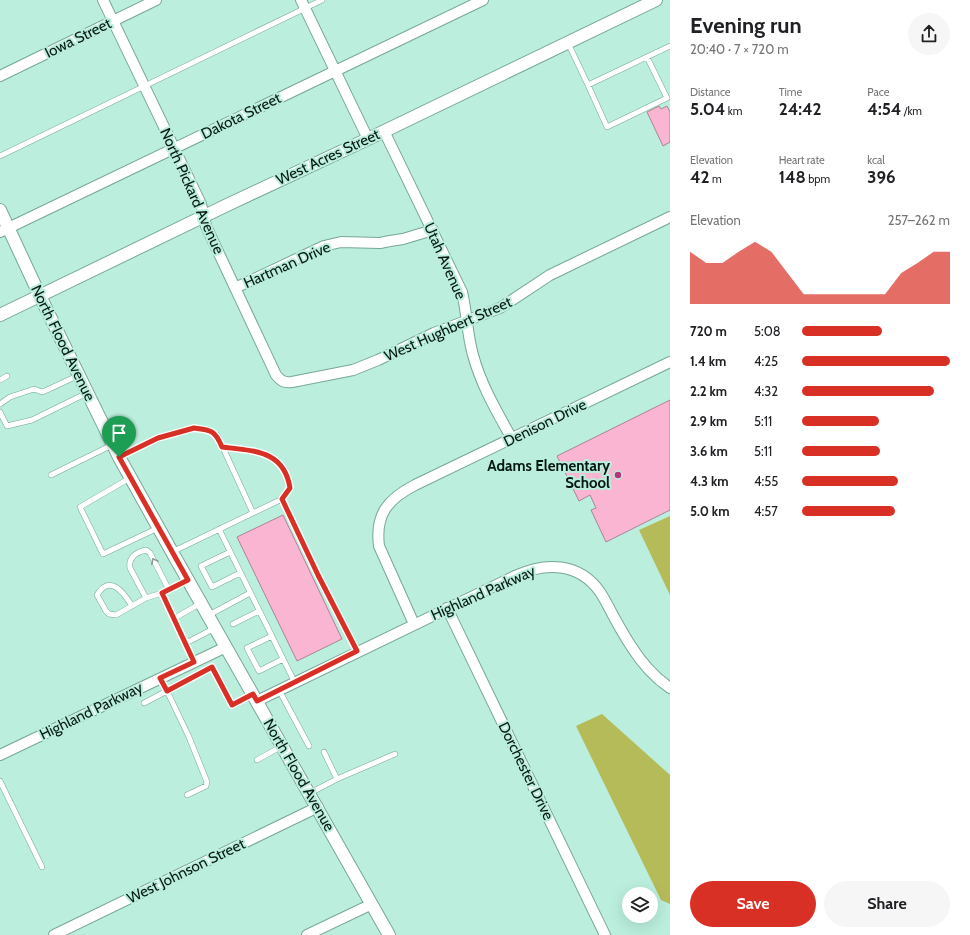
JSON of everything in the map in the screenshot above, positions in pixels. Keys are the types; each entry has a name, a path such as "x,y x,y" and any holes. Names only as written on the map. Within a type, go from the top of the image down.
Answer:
{"street":[{"name":"North Pickard Avenue","path":"102,0 175,149 200,204 206,226 276,375 282,381"},
{"name":"Iowa Street","path":"0,76 156,0"},
{"name":"Dakota Street","path":"4,230 482,0"},
{"name":"West Acres Street","path":"0,315 656,0"},
{"path":"303,4 368,139"},
{"name":"Utah Avenue","path":"384,131 462,292 468,338 477,367 492,402 512,439"},
{"name":"North Flood Avenue","path":"0,210 4,230 40,296 119,457 390,935"},
{"name":"West Hughbert Street","path":"282,381 286,383 353,370 378,360 434,333 467,322 505,306 550,275 670,217"},
{"name":"Hartman Drive","path":"235,288 309,251 324,246 341,242 380,243 403,239 433,230"},
{"name":"Denison Drive","path":"414,624 379,546 379,526 385,509 396,496 670,362"},
{"name":"Highland Parkway","path":"255,698 295,683 357,651 532,569 550,566 568,569 583,576 596,587 605,599 615,619 639,658 662,682 670,688"},
{"name":"Dorchester Drive","path":"447,608 605,935"},
{"name":"Highland Parkway","path":"0,755 226,647"},
{"name":"West Johnson Street","path":"54,935 318,807"},
{"path":"307,935 372,904"}],"lane":[{"path":"0,156 144,87 303,4 322,0"},
{"path":"568,43 606,127 667,98 647,57"},
{"path":"588,85 670,46"},
{"path":"0,404 10,397 34,389 42,392 79,375"},
{"path":"0,380 7,376"},
{"path":"0,412 7,426 32,420 87,393"},
{"path":"119,457 158,438 194,428 209,430 217,435 253,513"},
{"path":"51,475 113,444"},
{"path":"172,552 282,499 290,488 288,477 280,463 269,455 243,449 222,447"},
{"path":"131,478 80,507 103,554 158,528"},
{"path":"282,499 318,575 357,651"},
{"path":"219,529 295,683"},
{"path":"146,598 130,568 129,562 132,557 141,551 146,550 150,553 169,590"},
{"path":"230,552 201,566 212,587 240,573"},
{"path":"132,606 122,591 114,586 107,586 99,590 97,595 102,606 109,614 116,615 132,606 146,598 162,593 188,580"},
{"path":"162,593 175,618 194,662"},
{"path":"208,615 250,593"},
{"path":"175,618 201,603"},
{"path":"233,624 259,611"},
{"path":"186,643 215,627"},
{"path":"272,636 247,648 259,671 283,659"},
{"path":"144,703 212,667 232,705 255,698"},
{"path":"160,678 208,782 206,786 187,795"},
{"path":"279,690 309,746"},
{"path":"257,760 282,746"},
{"path":"324,752 337,779"},
{"path":"310,793 337,779 395,754"},
{"path":"0,781 42,867"}],"green space":[{"path":"670,516 670,595 639,530"},
{"path":"602,714 670,775 670,904 661,900 658,894 658,887 655,887 576,726"}],"building":[{"path":"659,106 661,109 667,106 670,112 670,142 663,146 647,112"},
{"name":"Adams Elementary School","path":"670,400 670,510 606,542 591,510 596,508 590,495 579,501 557,456"},
{"path":"283,515 342,639 297,661 237,537"}],"place":[{"name":"Adams Elementary School","path":"618,475"}],"route":[{"path":"194,428 209,430 217,435 222,447 243,449 269,455 280,463 288,477 290,488 282,499 318,575 357,651 257,701 253,694 232,705 212,667 167,691 160,678 194,662 175,618 162,593 188,580 119,457 158,438 194,428"}]}
